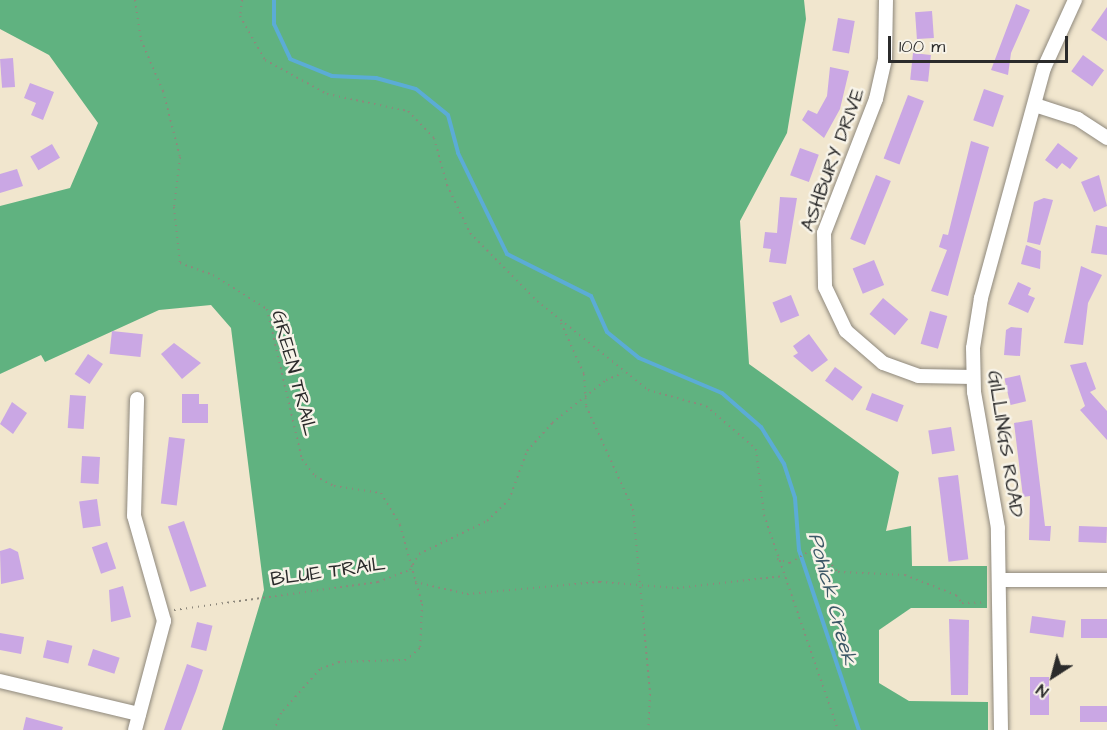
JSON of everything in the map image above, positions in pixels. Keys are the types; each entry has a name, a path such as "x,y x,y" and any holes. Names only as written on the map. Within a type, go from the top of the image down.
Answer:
{"street":[{"name":"ASHBURY DRIVE","path":"886,0 885,59 876,99 824,234 825,287 846,331 883,363 918,376 973,377"},
{"name":"GILLINGS ROAD","path":"1001,730 999,599 1002,580 973,377 981,298 1055,38 1075,0"},
{"path":"1035,105 1078,119 1107,138"},
{"path":"135,730 161,641 163,611 134,516 137,399"},
{"path":"1002,580 1107,580"},
{"path":"0,681 140,714"}],"path":[{"name":"GREEN TRAIL","path":"135,0 141,40 163,91 180,158 174,207 180,262 213,275 267,309 302,459 315,476 334,486 381,493 400,525 410,570"},
{"path":"242,0 240,16 273,66 327,94 408,111 434,138 447,185 470,233 560,320 623,374 648,390 706,406 756,449 764,515 777,560 838,730"},
{"path":"560,320 584,374 586,406 633,509 641,585 648,730"},
{"name":"BLUE TRAIL","path":"163,611 378,582 410,570 419,554 487,520 509,500 527,451 586,397 623,374"},
{"path":"777,560 790,563 816,548 838,572 854,576 905,575 956,595 962,603 999,599"},
{"path":"274,730 281,713 320,669 339,662 406,660 420,648 422,604 410,570"},
{"path":"416,582 467,594 600,582 677,588 784,576"}],"green space":[{"path":"0,0 804,0 806,19 787,133 740,221 749,364 899,472 886,531 911,526 912,566 987,566 987,608 911,608 879,630 879,683 909,701 988,702 988,730 222,730 264,590 231,328 211,305 159,310 45,362 41,355 0,374 0,206 70,188 98,123 49,55 0,29"}],"building":[{"path":"1016,4 1030,10 1011,53 1008,75 991,70"},
{"path":"1107,7 1107,41 1091,30"},
{"path":"932,11 934,38 917,39 915,12"},
{"path":"838,18 855,21 849,53 832,50"},
{"path":"913,53 931,55 928,82 910,80"},
{"path":"1083,55 1104,70 1092,86 1071,71"},
{"path":"13,58 15,87 2,88 0,59"},
{"path":"830,67 849,71 840,109 824,138 802,120 808,110 817,114 827,96"},
{"path":"30,83 54,92 43,120 31,115 36,103 24,98"},
{"path":"984,89 1004,96 993,127 973,120"},
{"path":"908,95 924,101 900,165 884,158"},
{"path":"971,141 989,147 948,296 931,291 947,250 939,247 943,234 948,235"},
{"path":"1058,143 1078,158 1070,169 1062,163 1057,169 1045,160"},
{"path":"52,144 60,158 38,170 30,156"},
{"path":"800,148 819,155 809,182 790,175"},
{"path":"17,169 23,186 0,193 0,174"},
{"path":"876,175 891,181 865,245 850,239"},
{"path":"1099,175 1107,206 1094,212 1081,182"},
{"path":"780,197 797,198 786,264 769,262 771,249 763,248 765,232 777,233"},
{"path":"1044,198 1053,200 1040,245 1027,242 1034,202"},
{"path":"1096,225 1107,227 1107,255 1091,253"},
{"path":"1026,245 1041,251 1040,269 1021,264"},
{"path":"874,260 884,285 863,294 853,269"},
{"path":"1081,266 1102,275 1088,303 1083,345 1064,343"},
{"path":"1018,282 1031,288 1028,295 1035,298 1028,313 1008,304"},
{"path":"791,295 799,315 781,323 772,302"},
{"path":"883,298 908,319 895,335 870,314"},
{"path":"930,311 947,316 938,349 921,344"},
{"path":"1011,327 1022,328 1020,356 1004,355 1006,330"},
{"path":"112,331 143,334 140,357 110,354"},
{"path":"809,334 828,360 812,372 793,356 798,353 793,346"},
{"path":"174,343 201,363 182,379 161,354"},
{"path":"88,354 103,364 90,384 75,374"},
{"path":"1086,362 1096,389 1090,392 1107,411 1107,440 1080,410 1085,406 1070,365"},
{"path":"835,367 863,387 853,401 825,381"},
{"path":"1020,375 1026,401 1010,405 1004,379"},
{"path":"872,393 904,405 897,422 866,410"},
{"path":"182,394 199,394 199,404 208,404 208,423 182,423"},
{"path":"70,395 86,396 84,429 68,428"},
{"path":"12,402 27,413 13,434 0,424"},
{"path":"1032,420 1045,526 1051,526 1050,541 1029,540 1030,496 1023,497 1014,423"},
{"path":"951,427 955,451 932,454 928,431"},
{"path":"169,437 185,439 177,505 161,504"},
{"path":"82,456 100,457 99,484 81,483"},
{"path":"958,475 968,559 949,562 938,477"},
{"path":"97,499 101,526 83,528 79,502"},
{"path":"184,521 206,586 190,592 168,527"},
{"path":"1079,526 1107,527 1106,543 1078,542"},
{"path":"107,542 116,568 101,574 92,547"},
{"path":"10,548 18,552 24,579 1,584 0,551"},
{"path":"123,586 131,617 111,622 109,590"},
{"path":"1032,616 1066,621 1063,638 1030,633"},
{"path":"949,619 969,620 968,695 951,695"},
{"path":"1081,619 1107,619 1107,638 1081,638"},
{"path":"197,622 213,626 206,651 191,647"},
{"path":"0,633 24,637 21,654 0,650"},
{"path":"47,640 72,646 68,663 43,658"},
{"path":"93,649 120,658 114,674 88,665"},
{"path":"187,664 203,670 196,691 181,730 164,730"},
{"path":"1030,677 1049,677 1049,715 1030,715"},
{"path":"1080,706 1107,706 1107,722 1080,722"},
{"path":"26,717 63,727 62,730 23,730"}],"waterway":[{"name":"Pohick Creek","path":"274,0 274,24 290,59 332,76 376,78 416,89 448,115 458,153 507,254 591,296 607,332 639,358 722,393 761,427 784,464 795,498 799,550 859,730"}]}
